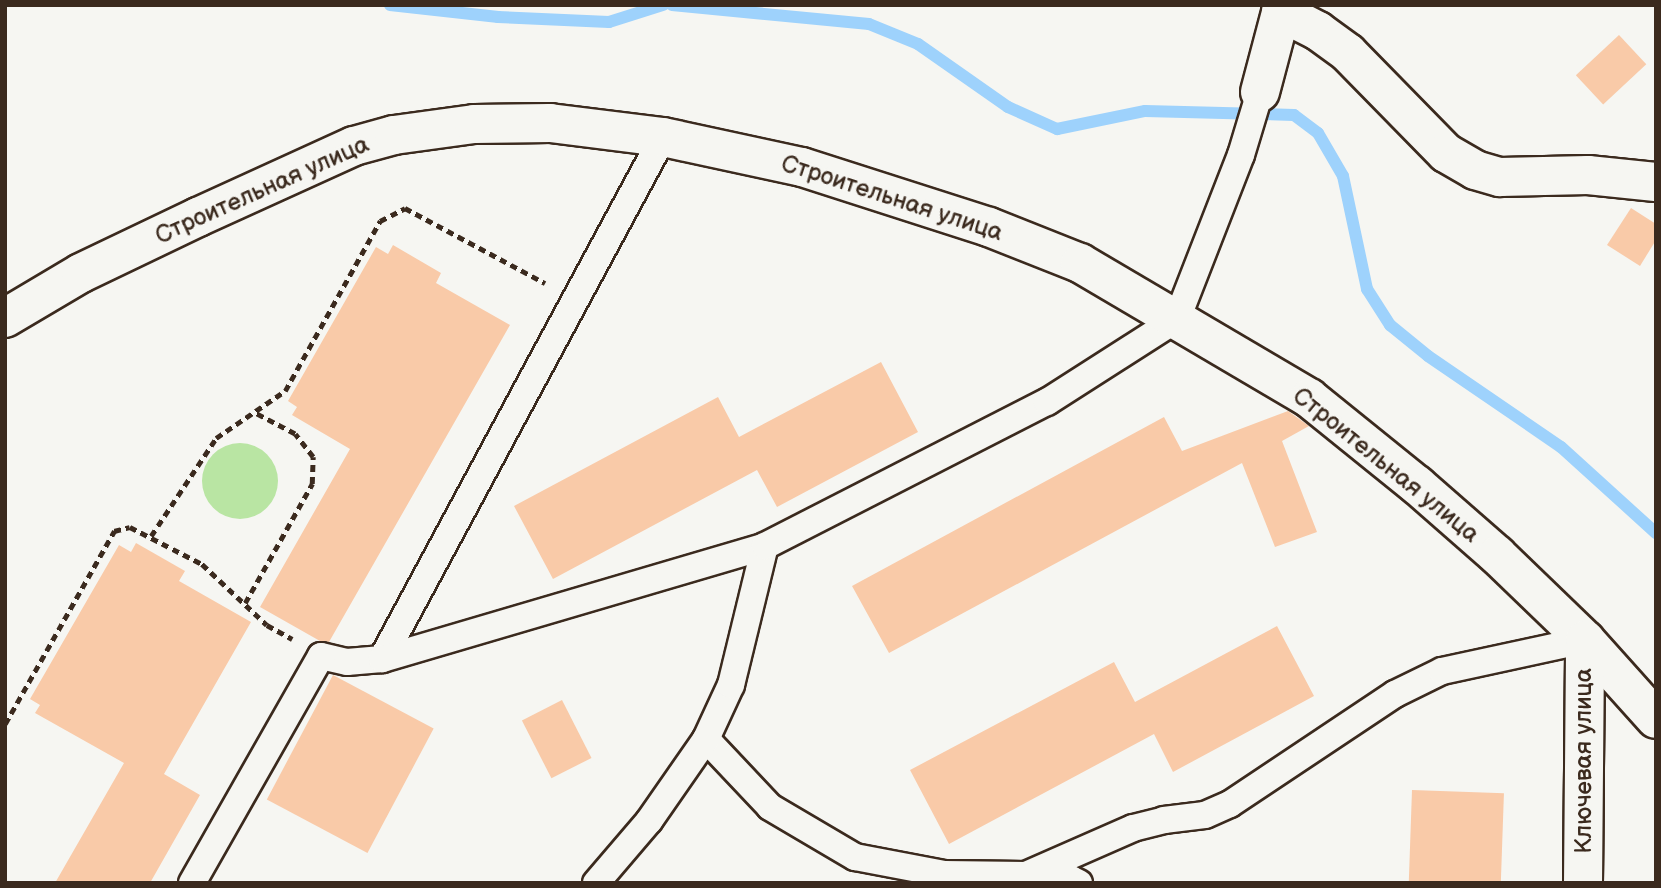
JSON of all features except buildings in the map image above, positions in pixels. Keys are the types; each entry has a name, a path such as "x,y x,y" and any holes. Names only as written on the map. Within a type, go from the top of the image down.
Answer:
{"street":[{"path":"1260,92 1282,8 1348,53 1446,153 1475,170 1500,177 1588,175 1656,182"},
{"name":"Строительная улица","path":"5,318 81,273 198,217 354,146 394,135 474,124 550,123 663,136 802,167 989,227 1080,263 1309,398 1417,485 1497,555 1585,640 1656,719"},
{"name":"Ключевая улица","path":"1583,883 1585,640"}],"lane":[{"path":"192,883 321,656 347,662 382,659 765,546 1047,402 1177,319 1246,141 1260,92"},
{"path":"382,659 663,136"},
{"path":"596,883 649,821 706,739 731,685 765,546"},
{"path":"1026,875 1133,828 1164,820 1205,815 1230,804 1395,694 1442,671 1585,640"},
{"path":"706,739 770,807 855,857 944,874 1026,875 1071,879 1079,883"}],"path":[{"path":"151,536 210,444 285,391 380,221 405,208 576,300"},
{"path":"245,603 312,484 313,457 295,435 255,413"},
{"path":"5,724 114,531 130,527 202,564 267,625 321,656"}],"green space":[{"path":"240,443 255,446 267,454 275,466 278,481 275,496 267,508 255,516 240,519 225,516 213,508 205,496 202,481 205,466 213,454 225,446"}],"waterway":[{"path":"390,5 498,17 609,22 663,5"},
{"path":"672,5 869,24 918,44 1008,107 1057,129 1145,111 1294,115 1318,133 1343,176 1367,289 1390,325 1428,356 1561,447 1656,533"}]}
